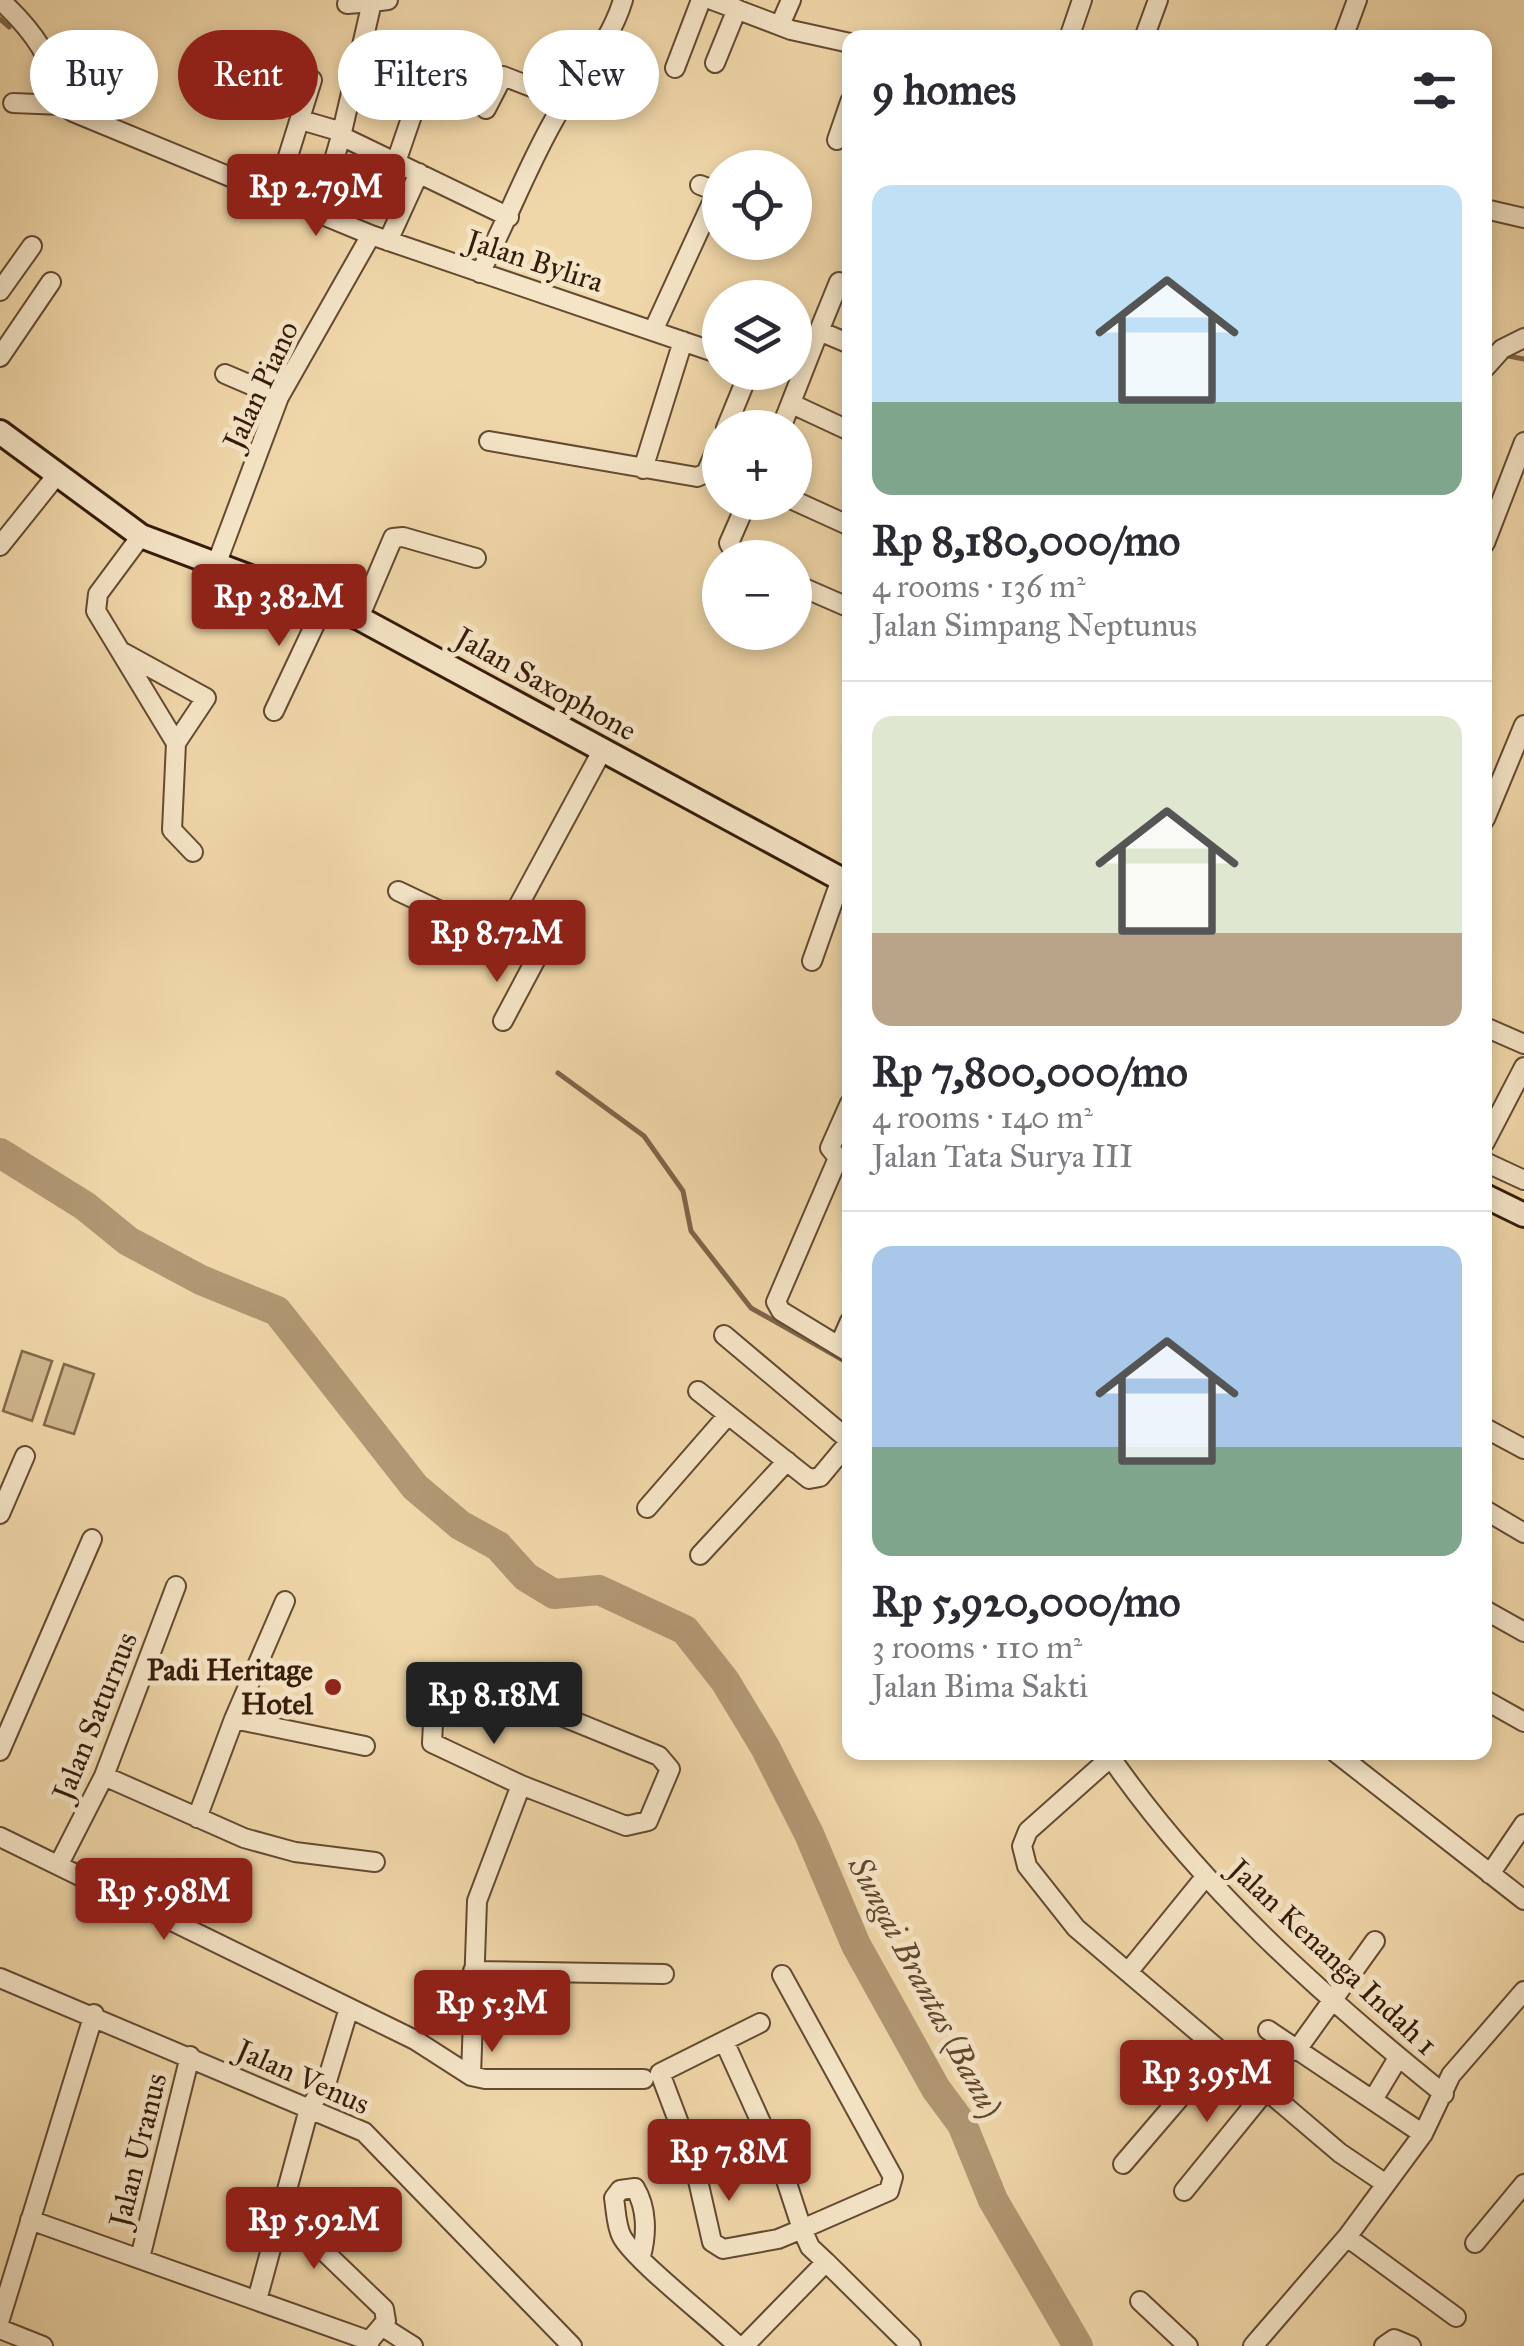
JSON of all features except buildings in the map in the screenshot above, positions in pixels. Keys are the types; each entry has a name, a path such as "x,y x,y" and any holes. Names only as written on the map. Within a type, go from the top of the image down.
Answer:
{"main road":[{"name":"Jalan Saxophone","path":"0,432 141,536 359,618 842,880"},
{"path":"1492,1199 1523,1212"}],"street":[{"path":"611,30 623,0"},
{"path":"676,68 701,0"},
{"path":"712,0 842,42"},
{"path":"780,25 791,0"},
{"path":"1072,30 1082,0"},
{"path":"1147,30 1158,0"},
{"path":"1346,30 1357,0"},
{"path":"318,215 380,1 347,4"},
{"path":"2,6 30,36"},
{"path":"715,63 737,9"},
{"name":"Jalan Bylira","path":"13,103 30,104"},
{"name":"Jalan Bylira","path":"88,120 380,238 702,346"},
{"path":"275,198 302,120 342,134 508,216"},
{"path":"396,162 411,120"},
{"path":"480,273 555,120"},
{"path":"837,140 842,125"},
{"name":"Jalan Piano","path":"216,565 279,397 418,173"},
{"path":"654,331 715,196 713,190 700,186"},
{"path":"1492,211 1524,218"},
{"path":"0,290 32,246"},
{"path":"0,357 51,282"},
{"path":"789,410 839,282"},
{"path":"819,331 842,341"},
{"path":"1492,361 1502,350 1524,338"},
{"path":"643,469 683,341"},
{"path":"225,374 279,397"},
{"path":"792,404 842,426"},
{"path":"489,441 702,476"},
{"path":"1492,525 1524,442"},
{"path":"0,546 56,476"},
{"path":"812,509 842,522"},
{"path":"141,536 98,594 96,606 106,631 123,652 176,744"},
{"path":"359,618 393,538 431,544 476,558"},
{"path":"812,591 842,605"},
{"path":"274,710 324,605"},
{"path":"123,652 206,698 176,744 172,830 192,852"},
{"path":"1492,802 1524,724"},
{"path":"501,938 602,751"},
{"path":"398,891 537,957 503,1022"},
{"path":"812,960 842,891"},
{"path":"1492,1030 1524,1044"},
{"path":"1492,1129 1524,1067"},
{"path":"842,1120 830,1148 842,1158"},
{"path":"842,1164 776,1302 782,1311 842,1349"},
{"path":"1492,1165 1524,1180"},
{"path":"724,1335 842,1434"},
{"path":"698,1391 815,1480 842,1450"},
{"path":"647,1508 728,1415"},
{"path":"1492,1432 1524,1448"},
{"path":"0,1514 25,1456"},
{"path":"700,1555 787,1461"},
{"path":"1492,1514 1524,1533"},
{"path":"0,1752 92,1539"},
{"name":"Jalan Saturnus","path":"59,1864 104,1776 176,1586"},
{"path":"196,1818 285,1602"},
{"path":"1492,1614 1524,1632"},
{"path":"456,1673 659,1756 670,1768 648,1821 635,1827 521,1786 432,1743 434,1684 441,1676 456,1673"},
{"path":"1492,1704 1524,1722"},
{"path":"234,1719 366,1746"},
{"path":"1103,1760 1028,1831 1022,1846 1027,1866 1060,1909 1128,1972 1340,2152 1386,2184"},
{"name":"Jalan Kenanga Indah 1","path":"1112,1760 1206,1876 1329,1999 1444,2094 1451,2075 1524,1991"},
{"path":"1345,1760 1524,1900"},
{"path":"104,1776 266,1845 375,1862"},
{"path":"471,2076 477,1902 521,1786"},
{"path":"1490,1874 1524,1824"},
{"path":"0,1836 415,2040 471,2076 644,2079"},
{"path":"1128,1972 1206,1876"},
{"path":"1296,2051 1329,1999 1374,1941"},
{"path":"472,1971 664,1974"},
{"path":"760,2023 660,2073 694,2162 712,2242 723,2249 778,2239 802,2229 889,2191 893,2177 782,1974"},
{"name":"Jalan Venus","path":"0,1978 94,2014 352,2126 378,2143 572,2346"},
{"path":"257,2300 309,2108 327,2082 348,2008"},
{"path":"0,2319 94,2014"},
{"path":"1268,2030 1423,2134"},
{"path":"724,2041 783,2171 810,2247 911,2346"},
{"name":"Jalan Uranus","path":"140,2258 190,2056"},
{"path":"1123,2164 1189,2088 1206,2080 1230,2057"},
{"path":"1374,2098 1398,2058"},
{"path":"1184,2191 1267,2088"},
{"path":"1253,2346 1347,2237 1423,2134 1444,2094"},
{"path":"1475,2243 1524,2184"},
{"path":"282,2210 381,2304 388,2316 372,2338"},
{"path":"30,2220 372,2338 413,2346"},
{"path":"1347,2237 1456,2316"},
{"path":"640,2256 741,2346 826,2262"},
{"path":"1140,2301 1188,2346"},
{"path":"0,2330 43,2346"},
{"path":"1384,2346 1394,2340 1411,2346"}],"shaded area":[{"path":"22,1351 52,1361 32,1421 3,1411"},
{"path":"64,1364 94,1374 74,1434 44,1425"}],"waterway":[{"path":"0,19 9,27"},
{"path":"1503,355 1524,359"},
{"path":"558,1073 644,1136 683,1191 691,1231 751,1308 842,1359"},
{"name":"Sungai Brantas (Banu)","path":"0,1153 85,1206 128,1241 201,1280 277,1311 415,1487 460,1525 498,1546 526,1577 554,1594 599,1590 685,1630 725,1681 765,1747 809,1834 856,1945 936,2089 962,2124 993,2200 1078,2346"}],"place":[{"name":"Padi Heritage Hotel","path":"333,1687"}]}
